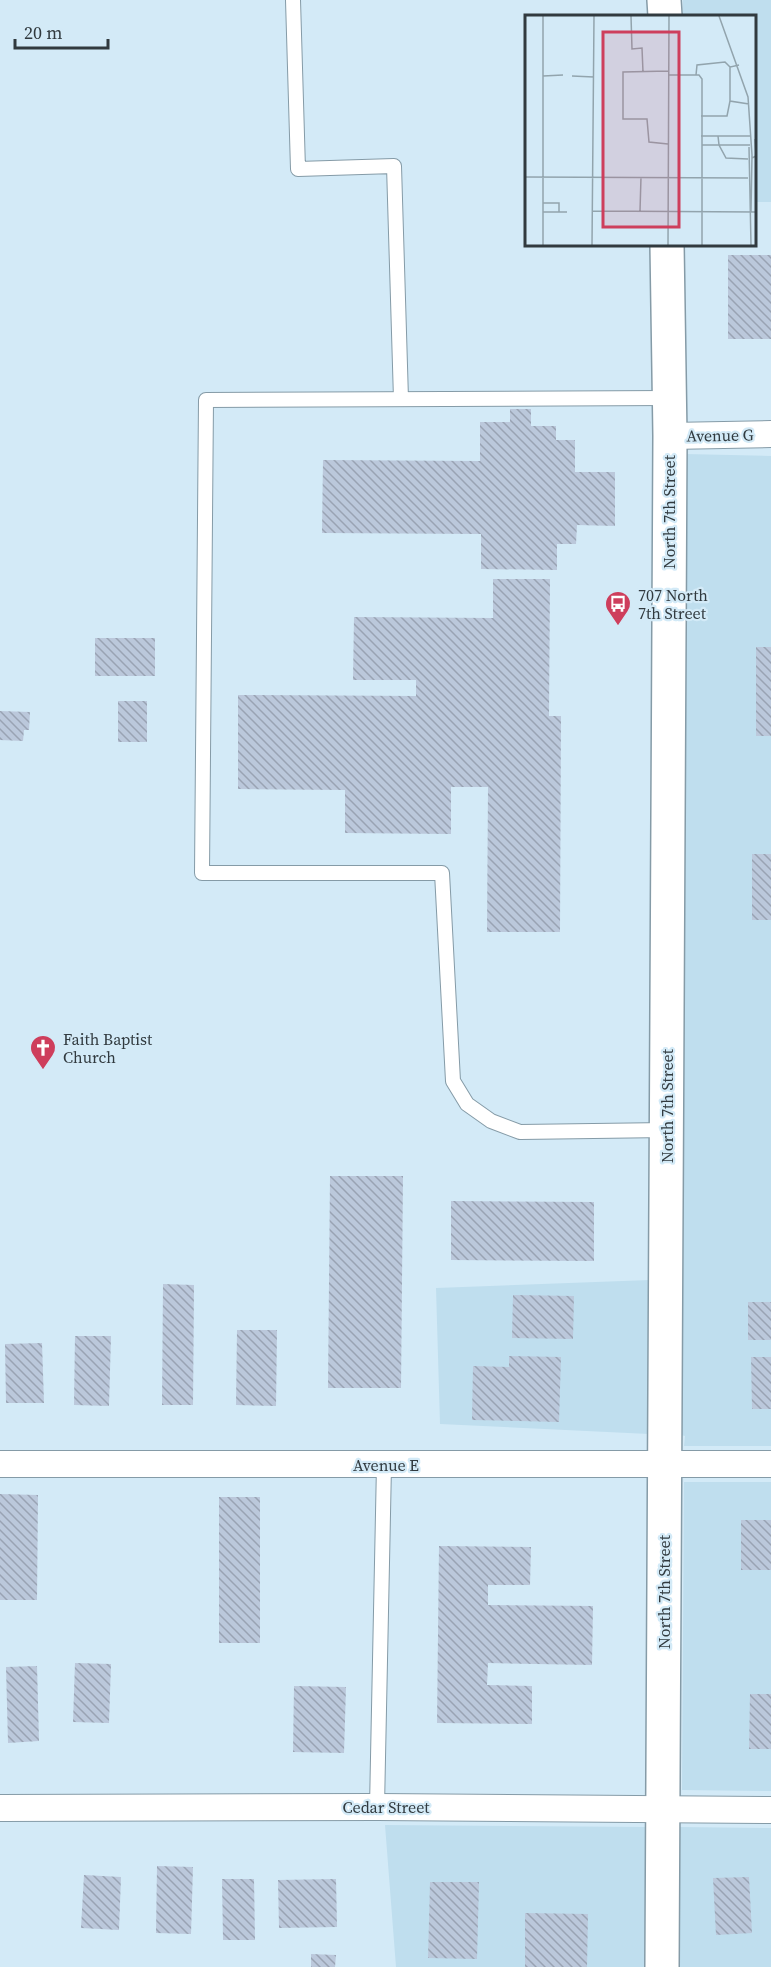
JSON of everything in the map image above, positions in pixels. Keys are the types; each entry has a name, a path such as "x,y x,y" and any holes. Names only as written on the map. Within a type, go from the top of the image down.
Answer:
{"street":[{"path":"664,0 665,15"},
{"name":"North 7th Street","path":"662,1967 670,436 668,246"},
{"name":"Avenue G","path":"670,436 771,434"},
{"name":"Avenue E","path":"0,1464 771,1464"},
{"name":"Cedar Street","path":"0,1808 377,1807 771,1810"}],"lane":[{"path":"293,0 298,169 394,166 401,399"},
{"path":"667,1130 520,1132 491,1121 467,1104 453,1081 442,873 202,873 206,400 669,398"},
{"path":"377,1807 384,1465"}],"shaded area":[{"path":"683,0 771,0 771,202 756,202 756,15 683,15"},
{"path":"685,454 771,456 771,1446 684,1446 685,1436 681,1435"},
{"path":"650,1280 649,1434 440,1424 436,1288"},
{"path":"684,1482 771,1482 771,1791 682,1790"},
{"path":"385,1825 646,1827 646,1967 396,1967"},
{"path":"679,1827 771,1828 771,1967 678,1967"}],"building":[{"path":"728,255 771,255 771,339 728,339"},
{"path":"510,409 531,409 531,426 556,426 556,440 575,440 575,472 615,472 615,526 577,525 576,544 557,544 557,570 481,569 481,534 322,533 323,460 480,461 480,422 510,422"},
{"path":"493,579 550,579 549,716 561,716 560,932 487,932 488,787 451,787 451,834 345,833 345,790 238,789 238,695 416,696 416,680 353,680 354,617 493,618"},
{"path":"95,638 155,638 155,676 95,676"},
{"path":"756,647 771,647 771,736 756,736"},
{"path":"118,701 147,701 147,742 118,742"},
{"path":"0,711 30,712 29,730 24,730 23,741 0,740"},
{"path":"752,854 771,854 771,920 752,920"},
{"path":"330,1176 403,1176 401,1388 328,1388"},
{"path":"451,1201 594,1202 594,1261 451,1260"},
{"path":"163,1284 194,1285 193,1405 162,1405"},
{"path":"513,1295 574,1296 573,1339 512,1338"},
{"path":"748,1302 771,1302 771,1340 748,1340"},
{"path":"237,1330 277,1330 276,1406 236,1405"},
{"path":"75,1336 111,1336 109,1406 74,1405"},
{"path":"42,1343 44,1403 6,1403 5,1344"},
{"path":"509,1356 561,1357 559,1422 472,1420 473,1366 509,1367"},
{"path":"751,1357 771,1357 771,1409 752,1409"},
{"path":"0,1494 38,1495 37,1600 0,1600"},
{"path":"219,1497 260,1497 260,1643 219,1643"},
{"path":"741,1520 771,1520 771,1570 741,1570"},
{"path":"439,1546 531,1547 530,1585 488,1585 488,1605 593,1606 592,1665 488,1663 487,1685 532,1686 532,1724 437,1723"},
{"path":"75,1663 111,1664 109,1723 73,1722"},
{"path":"37,1666 39,1741 8,1743 6,1667"},
{"path":"294,1686 346,1687 344,1753 293,1752"},
{"path":"750,1694 771,1694 771,1749 749,1749"},
{"path":"157,1866 193,1867 191,1934 156,1933"},
{"path":"84,1875 121,1877 119,1930 81,1928"},
{"path":"749,1877 752,1933 716,1935 713,1878"},
{"path":"222,1879 254,1879 255,1940 223,1940"},
{"path":"336,1879 337,1927 279,1928 278,1880"},
{"path":"430,1882 479,1882 477,1959 428,1958"},
{"path":"525,1913 588,1914 587,1967 525,1967"},
{"path":"311,1954 336,1955 335,1967 311,1967"}],"place":[{"name":"707 North 7th Street","path":"618,627"},
{"name":"Faith Baptist Church","path":"43,1071"}]}
